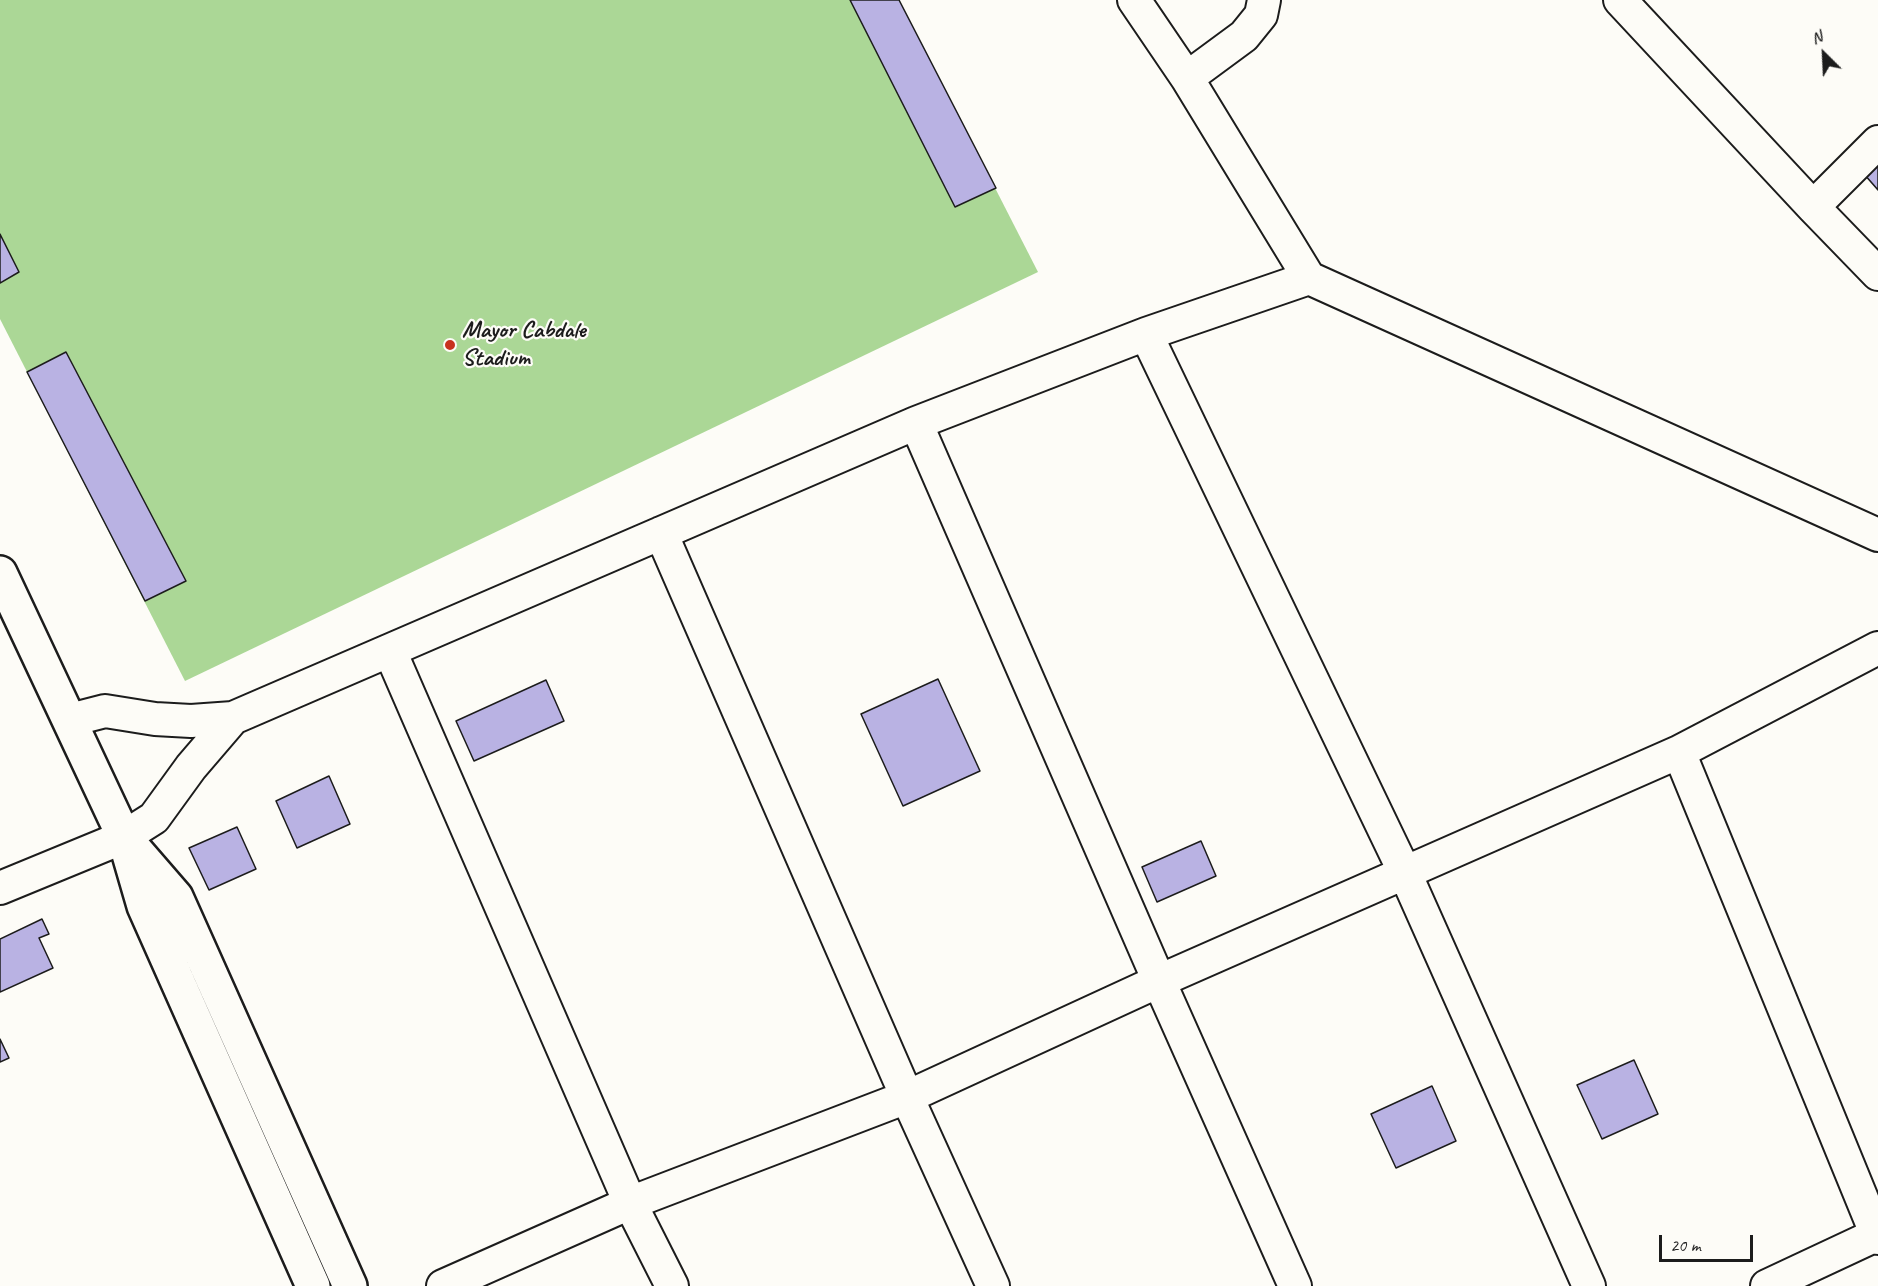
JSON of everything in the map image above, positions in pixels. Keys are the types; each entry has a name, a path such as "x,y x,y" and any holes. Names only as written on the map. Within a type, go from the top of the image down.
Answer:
{"street":[{"path":"1134,0 1187,78 1309,278 1878,535"},
{"path":"1187,78 1244,36 1261,15 1264,0"},
{"path":"1620,0 1878,274"},
{"path":"1813,207 1878,142"},
{"path":"70,720 105,711 155,719 191,721 233,718 916,423 1146,334 1309,278"},
{"path":"1146,334 1405,873 1589,1286"},
{"path":"916,423 1159,981 1295,1286"},
{"path":"661,533 907,1097 993,1286"},
{"path":"0,573 124,837 144,906 313,1286"},
{"path":"443,1286 630,1203 907,1097 1159,981 1679,752 1878,648"},
{"path":"390,651 630,1203 672,1286"},
{"path":"0,888 124,837 154,818 191,767 233,718"},
{"path":"1679,752 1878,1236 1767,1286"},
{"path":"124,837 176,897 350,1286"}],"green space":[{"name":"Mayor Cabdale Stadium","path":"0,0 899,0 1038,272 185,681 0,319"}],"building":[{"path":"850,0 899,0 996,188 955,207"},
{"path":"1878,161 1878,190 1864,174"},
{"path":"0,234 19,272 0,283"},
{"path":"66,352 186,581 145,601 27,372"},
{"path":"938,679 980,771 903,806 861,714"},
{"path":"546,680 564,721 474,761 456,721"},
{"path":"329,776 350,824 297,848 276,801"},
{"path":"237,827 256,869 209,890 189,848"},
{"path":"1201,841 1216,876 1157,902 1142,867"},
{"path":"42,919 49,934 39,938 53,968 0,992 0,939"},
{"path":"0,1039 9,1058 0,1062"},
{"path":"1634,1060 1658,1114 1602,1139 1577,1085"},
{"path":"1432,1086 1456,1141 1396,1168 1371,1114"}],"place":[{"name":"Mayor Cabdale Stadium","path":"450,345"}]}
